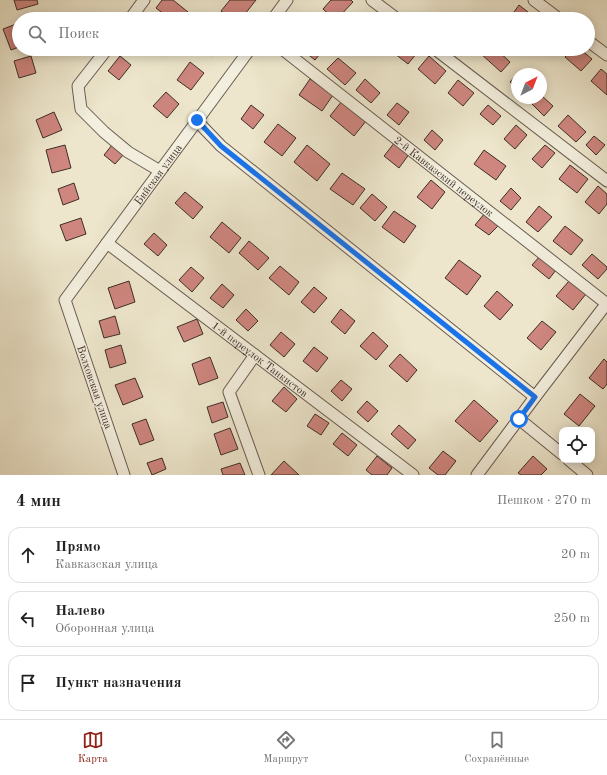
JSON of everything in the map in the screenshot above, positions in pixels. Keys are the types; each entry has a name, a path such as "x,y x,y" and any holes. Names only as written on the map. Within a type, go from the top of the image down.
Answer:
{"street":[{"path":"135,12 144,0"},
{"path":"278,12 287,0"},
{"path":"372,0 387,12"},
{"path":"534,0 550,12"},
{"path":"595,46 607,55"},
{"path":"102,56 78,86 81,109 104,132 128,152 160,171"},
{"name":"Бийская улица","path":"65,300 245,56"},
{"name":"2-й Кавказский переулок","path":"291,56 607,304"},
{"path":"445,56 607,181"},
{"path":"197,120 221,146 535,397"},
{"name":"1-й переулок Танкистов","path":"108,243 413,475"},
{"name":"Волховская улица","path":"65,300 124,475"},
{"path":"477,475 607,304"},
{"path":"255,355 229,392 259,475"},
{"path":"519,419 559,452"},
{"path":"573,463 587,475"}],"building":[{"path":"14,0 37,0 38,4 17,10"},
{"path":"162,0 173,0 188,12 161,12 156,8"},
{"path":"230,0 256,0 247,12 221,11"},
{"path":"331,0 351,0 353,2 344,12 326,12 323,9"},
{"path":"519,5 528,12 514,12"},
{"path":"12,26 12,50 11,50 3,29"},
{"path":"31,56 36,73 19,78 14,61"},
{"path":"120,56 131,65 119,80 108,71"},
{"path":"310,56 318,56 315,60"},
{"path":"398,56 414,56 408,64"},
{"path":"429,56 446,71 435,84 418,69"},
{"path":"483,56 504,56 510,62 501,72"},
{"path":"588,56 592,59 581,71 565,57"},
{"path":"338,58 356,73 345,85 327,69"},
{"path":"190,62 204,73 191,90 177,80"},
{"path":"601,69 607,74 607,95 591,81"},
{"path":"310,79 333,95 322,111 299,95"},
{"path":"365,79 380,93 371,103 356,90"},
{"path":"458,80 474,93 463,106 448,93"},
{"path":"166,92 179,104 167,118 153,106"},
{"path":"547,100 553,106 544,116 532,104 547,104"},
{"path":"342,101 366,121 354,136 330,116"},
{"path":"397,103 409,112 399,125 387,115"},
{"path":"251,105 264,115 253,129 241,119"},
{"path":"488,105 501,116 493,125 480,114"},
{"path":"54,112 62,130 43,138 36,120"},
{"path":"568,115 586,132 576,142 558,126"},
{"path":"278,124 296,138 282,156 264,142"},
{"path":"516,125 527,135 515,149 504,139"},
{"path":"432,130 443,140 435,150 424,140"},
{"path":"594,136 605,145 596,155 586,145"},
{"path":"395,142 410,153 399,168 384,156"},
{"path":"65,145 71,168 52,173 46,150"},
{"path":"112,145 124,154 115,164 104,155"},
{"path":"307,145 330,164 317,181 294,162"},
{"path":"545,145 555,153 542,168 532,159"},
{"path":"484,150 506,166 496,180 474,164"},
{"path":"570,165 588,179 577,193 559,179"},
{"path":"342,173 365,189 353,205 330,189"},
{"path":"431,180 445,192 432,209 417,197"},
{"path":"74,183 79,199 63,205 58,189"},
{"path":"598,186 607,194 607,204 599,214 585,202"},
{"path":"511,188 521,198 511,210 500,201"},
{"path":"185,192 203,207 193,219 175,203"},
{"path":"372,194 387,207 375,221 360,208"},
{"path":"539,206 552,217 538,232 526,222"},
{"path":"394,211 416,226 404,243 382,227"},
{"path":"485,213 499,225 489,235 475,225"},
{"path":"81,218 86,234 66,241 60,225"},
{"path":"222,222 241,238 229,253 210,237"},
{"path":"565,226 583,240 571,255 553,241"},
{"path":"154,233 167,245 158,256 144,244"},
{"path":"249,241 269,258 258,270 239,253"},
{"path":"592,254 607,267 598,279 582,265"},
{"path":"540,256 556,270 549,279 532,265"},
{"path":"459,260 481,276 467,295 445,278"},
{"path":"280,266 299,282 289,295 269,278"},
{"path":"191,267 204,278 192,292 179,280"},
{"path":"129,281 135,302 115,309 108,288"},
{"path":"569,281 586,294 573,310 556,296"},
{"path":"222,284 234,295 223,308 210,298"},
{"path":"314,287 327,298 314,313 301,302"},
{"path":"497,291 513,305 500,320 484,306"},
{"path":"246,309 258,321 248,331 236,320"},
{"path":"341,309 355,321 345,334 331,322"},
{"path":"115,316 120,334 104,338 99,321"},
{"path":"197,319 203,334 184,342 177,327"},
{"path":"542,321 556,332 541,350 527,338"},
{"path":"281,332 295,344 284,357 270,345"},
{"path":"373,332 388,346 376,360 360,346"},
{"path":"121,345 126,363 110,368 105,350"},
{"path":"314,347 328,358 317,372 303,361"},
{"path":"400,354 417,370 407,382 389,366"},
{"path":"210,357 218,378 199,385 192,364"},
{"path":"604,359 607,362 607,384 603,389 589,378"},
{"path":"135,378 143,397 123,405 115,385"},
{"path":"341,380 352,389 342,401 331,391"},
{"path":"284,387 297,399 286,412 272,401"},
{"path":"580,394 595,406 579,426 564,414"},
{"path":"474,400 498,421 480,442 455,421"},
{"path":"367,401 378,411 368,422 357,412"},
{"path":"223,402 228,417 212,423 207,407"},
{"path":"315,414 329,423 321,435 307,426"},
{"path":"146,419 154,440 140,445 132,424"},
{"path":"399,425 416,440 408,449 391,434"},
{"path":"230,428 238,449 221,455 214,434"},
{"path":"342,433 357,445 348,456 333,444"},
{"path":"443,451 456,461 445,475 438,475 429,468"},
{"path":"377,456 392,468 387,475 372,475 366,470"},
{"path":"533,456 547,469 541,475 521,475 518,473"},
{"path":"162,458 166,469 152,475 147,463"},
{"path":"284,461 299,475 271,475"},
{"path":"240,463 245,475 223,475 221,469"}],"route":[{"path":"197,120 221,146 535,397 519,419"}]}
